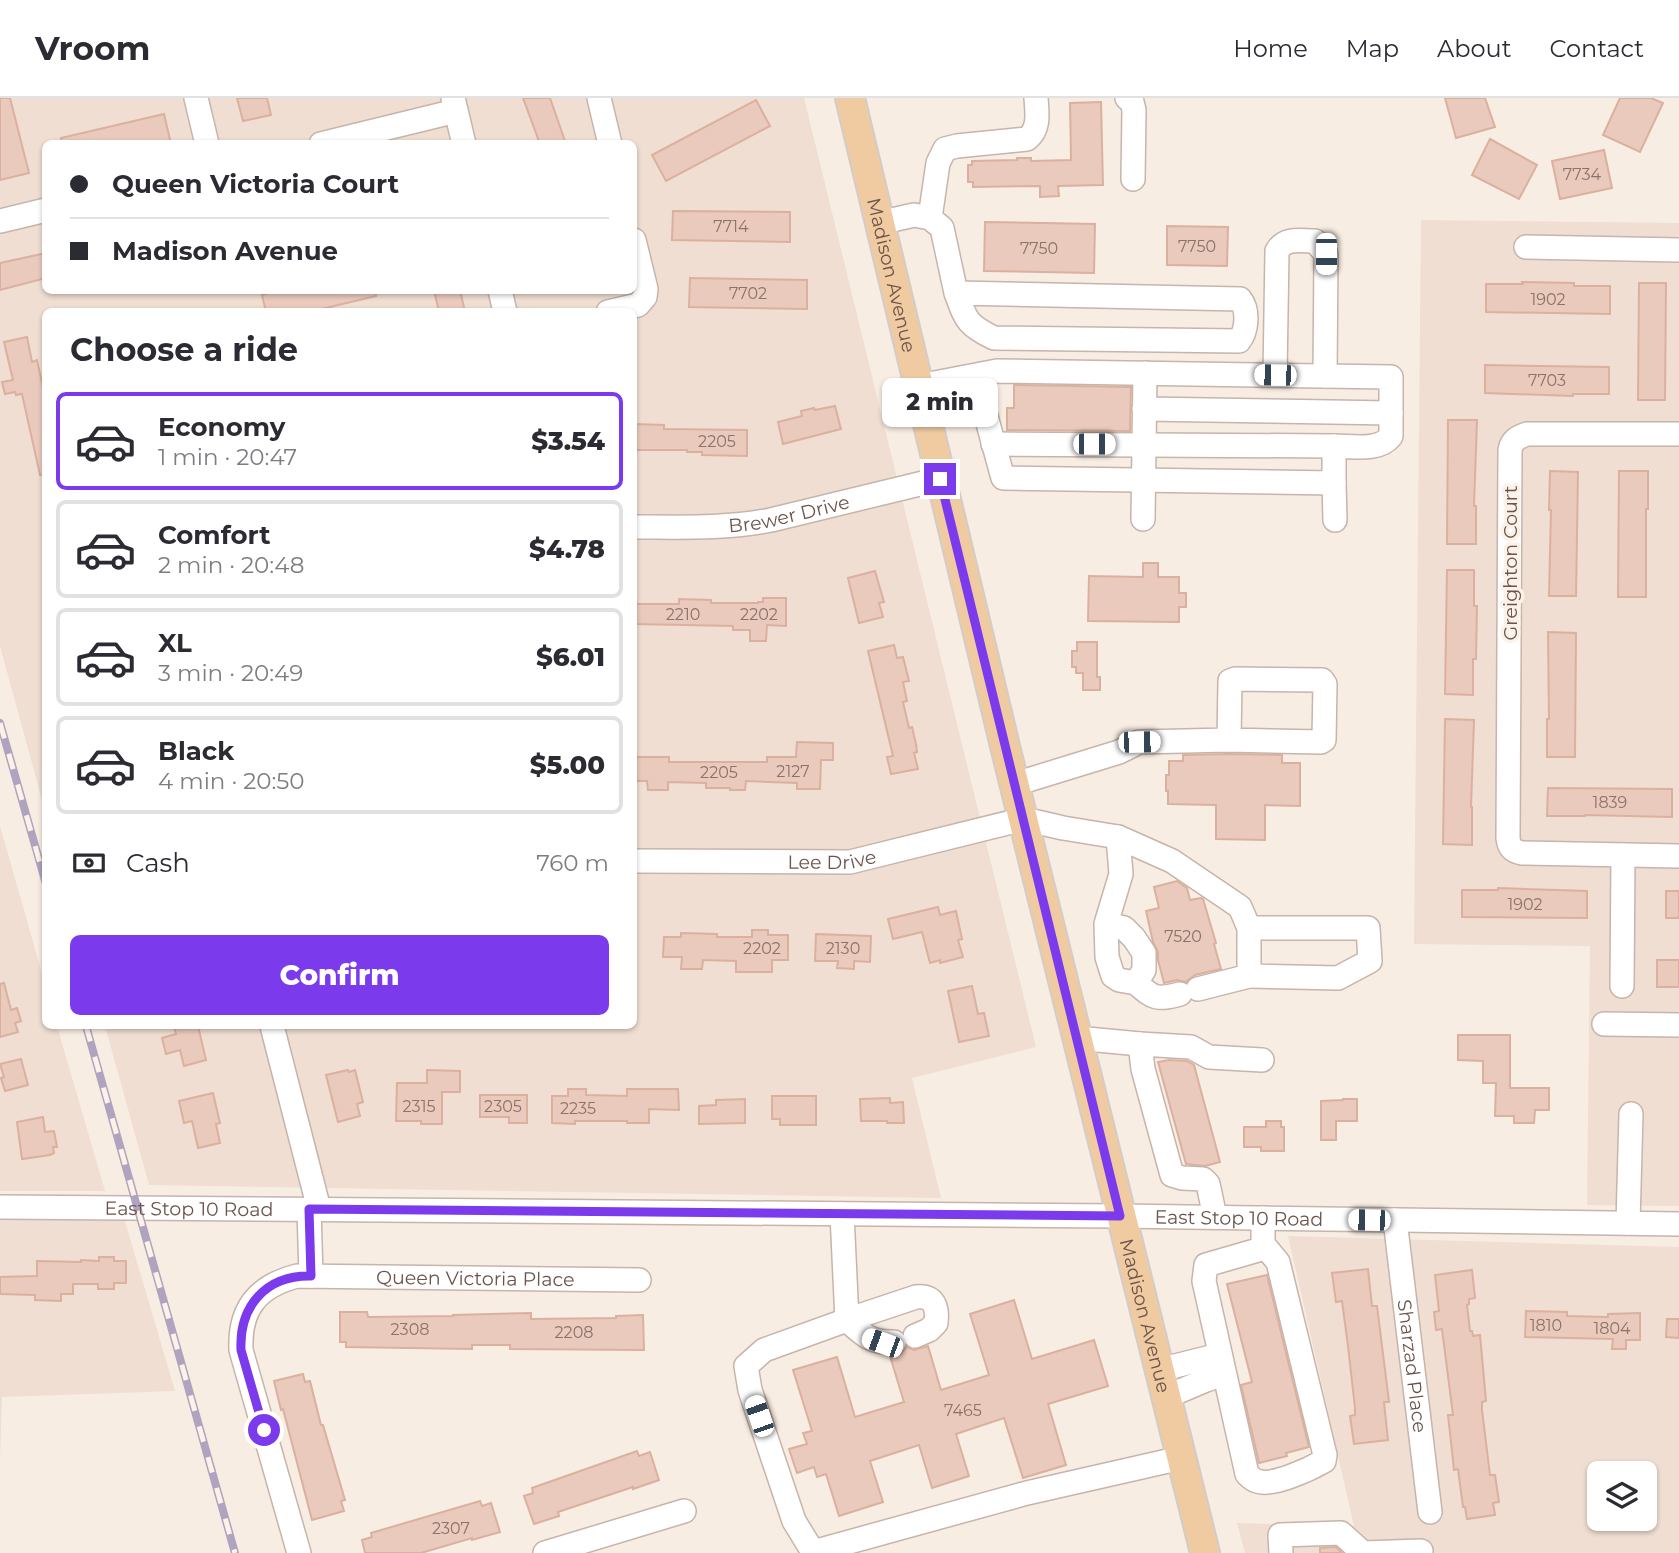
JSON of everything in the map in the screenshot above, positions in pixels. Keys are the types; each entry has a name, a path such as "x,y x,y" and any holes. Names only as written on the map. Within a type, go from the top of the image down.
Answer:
{"main road":[{"name":"Madison Avenue","path":"850,98 940,479 1205,1553"}],"street":[{"path":"196,98 206,140"},
{"path":"599,98 609,140"},
{"path":"930,218 938,163 945,149 1027,139 1032,135 1038,119 1036,98"},
{"path":"1127,98 1132,102 1134,110 1133,179"},
{"path":"334,140 455,104 463,140"},
{"path":"0,221 42,211"},
{"path":"879,223 914,215 930,218 943,228 956,293 965,318 977,330 994,338 1239,341 1245,334 1245,306 1240,299 956,293"},
{"path":"1275,375 1277,251 1286,241 1315,241 1326,254 1325,376"},
{"path":"1526,247 1679,250"},
{"path":"625,308 638,305 645,298 646,289 637,252"},
{"path":"919,386 997,371 1391,377 1391,436 1387,442 1378,446 993,444"},
{"path":"1143,519 1145,373"},
{"path":"975,376 1003,478 1334,483"},
{"path":"1144,409 1391,413"},
{"name":"Greighton Court","path":"1623,855 1522,853 1514,851 1508,843 1510,450 1518,437 1527,434 1679,434"},
{"path":"1334,446 1335,520"},
{"name":"Brewer Drive","path":"637,527 715,528 747,525 940,479"},
{"path":"1015,785 1119,752 1139,742 1321,742 1324,740 1325,684 1322,680 1230,681 1229,740"},
{"path":"1024,819 1118,837 1172,862 1240,907 1249,928 1248,976"},
{"name":"Lee Drive","path":"637,861 850,862 1024,819"},
{"path":"1118,837 1121,874 1106,924 1107,957 1113,976 1119,980 1136,983 1146,992 1164,998 1248,976 1338,978 1370,961 1368,928 1249,928"},
{"path":"1622,985 1623,855 1679,856"},
{"path":"1106,924 1124,928 1144,953 1144,970 1136,983"},
{"path":"1604,1024 1679,1025"},
{"path":"273,1029 314,1209 311,1276"},
{"path":"1077,1038 1191,1047 1209,1057 1262,1060"},
{"path":"1140,1044 1143,1069 1172,1175 1203,1179 1208,1184 1214,1217"},
{"path":"1628,1223 1631,1114"},
{"name":"East Stop 10 Road","path":"0,1207 842,1213 1679,1224"},
{"path":"842,1213 847,1320 866,1337 882,1343 929,1331 936,1323 933,1301 924,1296 916,1297 847,1320 764,1350 746,1366 750,1390 794,1521 813,1552 1027,1493 1181,1458"},
{"path":"1262,1218 1263,1244 1278,1262 1325,1455 1324,1461 1315,1466 1272,1482 1257,1481 1247,1474 1204,1281 1206,1265 1258,1250 1263,1244"},
{"name":"Sharzad Place","path":"1395,1220 1430,1512"},
{"name":"Queen Victoria Place","path":"299,1553 242,1356 240,1338 243,1323 249,1308 267,1288 293,1276 639,1280"},
{"path":"1159,1370 1223,1373"},
{"path":"1166,1397 1223,1373"},
{"path":"545,1553 684,1511"},
{"path":"1281,1553 1280,1535 1341,1533 1363,1553 1421,1551"}],"shaded area":[{"path":"0,98 804,98 1036,1047 912,1078 941,1198 149,1185 106,1029 637,1029 637,308 42,308 42,800 0,646"},
{"path":"1421,220 1679,223 1679,1206 1587,1205 1590,946 1414,944"},
{"path":"0,826 42,973 42,1029 58,1029 105,1191 0,1191"},
{"path":"0,1216 124,1218 175,1391 2,1397 0,1458"},
{"path":"1288,1236 1679,1247 1679,1553 1245,1553 1237,1523 1354,1526"}],"building":[{"path":"0,98 10,98 29,173 0,180"},
{"path":"237,98 267,98 271,115 243,121"},
{"path":"523,98 550,98 565,140 539,140"},
{"path":"1445,98 1485,98 1495,127 1456,138"},
{"path":"1620,98 1651,98 1663,103 1640,152 1603,135"},
{"path":"756,100 770,126 666,181 652,155"},
{"path":"1101,102 1103,185 1058,186 1059,196 1040,197 1040,186 973,187 973,182 968,182 968,165 972,165 972,161 1017,158 1031,158 1031,161 1071,160 1070,103"},
{"path":"164,114 170,140 61,140"},
{"path":"1490,139 1537,165 1519,199 1472,175"},
{"path":"1604,150 1612,188 1560,199 1552,161"},
{"path":"673,211 790,212 790,242 672,240"},
{"path":"985,222 1095,224 1094,273 984,271"},
{"path":"1167,226 1228,227 1227,266 1167,265"},
{"path":"42,254 42,279 0,290 0,263"},
{"path":"690,278 807,280 807,309 689,307"},
{"path":"1522,282 1610,286 1610,314 1486,312 1486,284 1523,284"},
{"path":"1639,283 1666,283 1665,400 1638,400"},
{"path":"435,294 461,294 464,308 438,308"},
{"path":"262,295 376,296 326,308 265,308"},
{"path":"27,337 32,362 37,360 42,383 42,475 22,394 5,394 2,382 13,380 4,342"},
{"path":"1485,365 1609,367 1609,394 1573,396 1485,393"},
{"path":"1014,385 1131,387 1130,431 1007,430 1007,408 1014,408"},
{"path":"835,406 841,429 783,444 778,422 802,416 801,411"},
{"path":"1448,420 1477,420 1474,506 1476,544 1447,544"},
{"path":"637,424 664,425 664,429 747,430 747,456 702,455 702,452 637,450"},
{"path":"1550,471 1578,472 1576,596 1549,596"},
{"path":"1619,471 1648,471 1646,597 1618,597"},
{"path":"1143,563 1158,563 1158,577 1179,577 1179,593 1186,593 1186,607 1179,607 1179,622 1088,621 1089,576 1143,577"},
{"path":"1447,570 1474,570 1474,606 1477,606 1473,695 1445,694"},
{"path":"875,571 884,602 879,603 883,617 859,623 848,578"},
{"path":"763,598 786,598 786,626 767,625 766,641 750,641 750,630 733,630 733,626 637,624 637,604 679,604 679,599 711,600 711,603 763,602"},
{"path":"1548,632 1576,633 1575,757 1547,757"},
{"path":"1077,642 1097,642 1097,677 1100,677 1100,690 1083,690 1083,673 1076,673 1076,667 1072,667 1072,651 1077,651"},
{"path":"894,645 897,658 903,657 909,681 903,682 907,701 903,702 916,744 917,752 914,753 918,769 891,774 887,757 893,756 868,651"},
{"path":"1445,719 1474,720 1472,845 1443,844"},
{"path":"797,742 833,743 833,760 821,760 820,789 797,789 797,783 746,781 745,790 706,788 706,783 668,782 668,790 648,790 647,781 637,781 637,757 669,757 669,762 767,762 767,757 796,757"},
{"path":"1183,755 1282,755 1282,763 1300,763 1300,806 1265,805 1265,840 1216,839 1216,805 1168,804 1166,775 1169,775 1169,761 1183,761"},
{"path":"1548,788 1672,789 1672,817 1547,816"},
{"path":"1177,881 1187,888 1190,900 1203,899 1221,969 1195,975 1186,982 1177,980 1164,983 1146,911 1159,908 1154,887"},
{"path":"1498,888 1587,891 1587,918 1462,917 1462,890"},
{"path":"1666,891 1679,891 1679,918 1666,918"},
{"path":"938,907 940,915 956,911 962,939 958,940 963,957 930,963 922,932 893,939 888,919"},
{"path":"752,930 768,930 768,935 788,935 788,960 772,960 772,972 736,972 736,961 703,960 702,969 681,969 682,957 663,957 664,937 681,937 681,933 752,937"},
{"path":"816,934 871,936 870,962 854,961 854,969 837,968 838,961 815,961"},
{"path":"1657,960 1679,960 1679,987 1657,987"},
{"path":"4,983 11,1010 17,1008 21,1021 15,1023 18,1032 0,1037 0,984"},
{"path":"972,986 978,1014 984,1013 989,1036 959,1042 948,991"},
{"path":"175,1029 199,1029 206,1060 184,1066 180,1050 166,1054 162,1038 176,1034"},
{"path":"1458,1035 1510,1035 1510,1088 1549,1088 1549,1110 1535,1110 1534,1123 1514,1123 1514,1116 1495,1116 1496,1083 1483,1083 1483,1061 1458,1060"},
{"path":"21,1059 28,1085 5,1091 0,1064"},
{"path":"1187,1061 1194,1065 1220,1162 1205,1166 1186,1164 1158,1062"},
{"path":"355,1070 363,1102 357,1104 360,1116 338,1122 326,1075"},
{"path":"427,1070 460,1071 460,1092 442,1092 442,1124 396,1121 397,1083 427,1083"},
{"path":"568,1089 586,1089 586,1095 627,1096 627,1089 678,1089 679,1110 649,1109 649,1123 552,1123 552,1096 568,1096"},
{"path":"213,1093 220,1123 216,1124 220,1143 198,1148 192,1121 184,1123 179,1101"},
{"path":"480,1095 527,1095 527,1123 509,1123 509,1117 480,1117"},
{"path":"772,1096 816,1096 816,1125 780,1125 780,1119 772,1119"},
{"path":"890,1098 890,1103 903,1102 904,1123 861,1121 860,1099"},
{"path":"745,1099 745,1123 699,1124 699,1106 716,1105 716,1100"},
{"path":"1357,1099 1357,1121 1336,1121 1336,1140 1321,1140 1321,1101"},
{"path":"43,1117 45,1132 54,1131 57,1147 53,1147 54,1153 22,1159 17,1122"},
{"path":"1266,1121 1281,1121 1281,1127 1284,1127 1284,1151 1261,1151 1261,1147 1244,1147 1244,1127 1266,1127"},
{"path":"99,1257 114,1257 114,1261 126,1261 126,1283 114,1283 114,1289 98,1289 98,1284 73,1284 73,1294 61,1294 61,1301 35,1300 35,1295 0,1294 0,1277 37,1276 37,1261 99,1261"},
{"path":"1368,1269 1372,1306 1377,1306 1389,1402 1384,1402 1388,1440 1354,1444 1350,1416 1355,1415 1355,1408 1348,1346 1342,1301 1336,1302 1332,1273"},
{"path":"1472,1270 1475,1298 1469,1299 1467,1305 1470,1331 1473,1336 1480,1335 1486,1401 1482,1402 1482,1410 1490,1475 1495,1475 1499,1502 1493,1503 1495,1515 1467,1519 1458,1469 1454,1470 1448,1415 1453,1415 1442,1329 1436,1330 1434,1312 1439,1311 1435,1275"},
{"path":"1267,1275 1309,1447 1259,1463 1241,1385 1252,1382 1227,1284"},
{"path":"1014,1300 1032,1359 1094,1340 1108,1386 1048,1404 1066,1465 1023,1478 1004,1418 956,1434 969,1476 932,1488 919,1445 870,1461 883,1502 839,1516 826,1474 817,1477 814,1467 797,1473 789,1449 807,1444 803,1433 812,1431 793,1370 837,1357 855,1417 904,1402 890,1356 900,1354 907,1347 914,1350 928,1346 941,1390 989,1375 970,1314"},
{"path":"1526,1311 1608,1317 1608,1314 1640,1313 1640,1340 1626,1340 1626,1349 1612,1349 1613,1339 1525,1337"},
{"path":"340,1312 367,1312 368,1317 531,1313 531,1319 643,1315 644,1350 510,1349 510,1345 472,1345 472,1349 346,1347 346,1342 340,1342"},
{"path":"1667,1319 1679,1319 1679,1338 1666,1337"},
{"path":"303,1374 305,1382 310,1381 345,1500 341,1501 344,1511 312,1520 274,1381"},
{"path":"637,1451 639,1456 650,1452 659,1480 558,1512 559,1516 534,1524 524,1496 533,1493 532,1488"},
{"path":"480,1501 482,1506 491,1503 500,1532 421,1553 365,1553 362,1540 372,1537 371,1533"},
{"path":"1336,1547 1342,1553 1320,1553 1320,1548"}],"railway":[{"path":"0,723 42,870"},
{"path":"87,1029 235,1553"}],"route":[{"path":"264,1430 241,1350 243,1323 249,1308 267,1288 293,1276 311,1276 309,1209 1120,1216 940,479"}]}
